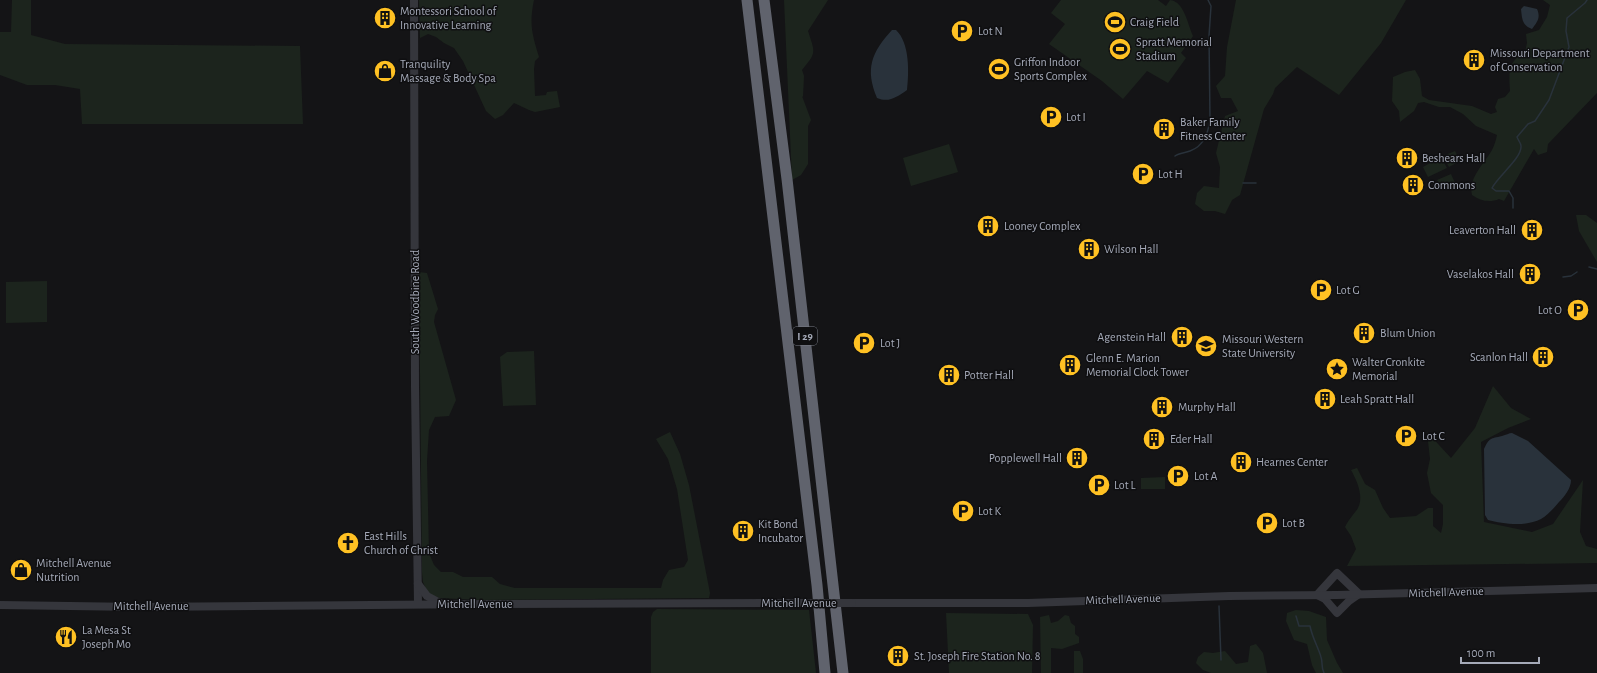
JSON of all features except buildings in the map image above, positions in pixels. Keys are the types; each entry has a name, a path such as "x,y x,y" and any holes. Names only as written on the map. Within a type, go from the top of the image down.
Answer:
{"highway":[{"name":"I 29","path":"748,0 817,585 825,673"},
{"name":"I 29","path":"764,0 787,179 843,673"}],"street":[{"name":"South Woodbine Road","path":"414,0 415,387 418,604"},
{"path":"1337,573 1359,594 1349,601 1337,613 1325,599 1317,595 1337,573"},
{"path":"418,584 427,596 443,604"},
{"name":"Mitchell Avenue","path":"0,605 139,607 418,604 1028,603 1229,596 1597,588"}],"shaded area":[{"path":"12,0 31,0 31,35 65,44 300,46 303,124 82,124 80,89 55,85 27,85 0,75 0,32 11,32"},
{"path":"419,0 534,0 532,29 539,57 535,61 534,69 535,96 546,95 547,92 557,91 560,107 535,112 514,103 503,115 495,119 486,111 463,61 454,48 428,34 420,38"},
{"path":"784,0 828,0 808,31 813,52 812,56 802,70 804,76 803,97 802,96 811,120 808,126 808,164 801,175 792,180"},
{"name":"Spratt Memorial Stadium","path":"1061,0 1158,0 1166,6 1170,0 1175,1 1182,9 1193,36 1181,53 1186,58 1168,83 1147,71 1123,99 1102,81 1049,44 1065,24 1051,13"},
{"path":"1236,0 1406,0 1381,43 1339,95 1297,67 1275,88 1264,109 1240,195 1232,200 1225,214 1215,211 1204,211 1195,204 1197,193 1204,186 1219,188 1220,167 1216,153 1225,116 1238,111 1231,98 1221,98 1216,86 1225,76 1227,47"},
{"path":"1543,0 1597,0 1597,93 1548,144 1547,152 1538,155 1534,149 1504,201 1499,199 1489,201 1478,199 1472,195 1472,183 1474,177 1492,150 1497,135 1476,126 1463,114 1450,107 1439,107 1424,102 1418,103 1414,111 1400,122 1399,111 1392,101 1393,77 1415,70 1420,79 1422,96 1429,100 1472,106 1491,114 1497,112 1495,107 1498,99 1505,97 1510,91 1510,68 1515,60 1525,52 1527,43 1526,34 1539,30 1547,17 1550,5"},
{"path":"1524,6 1537,9 1539,15 1538,20 1532,29 1524,24 1521,9"},
{"path":"892,30 896,30 901,36 908,58 907,90 889,100 885,100 877,98 873,88 871,70 872,62 879,46"},
{"path":"949,144 958,172 911,186 903,158"},
{"path":"1455,151 1460,161 1449,167 1443,156"},
{"path":"1441,157 1447,168 1428,177 1423,167"},
{"path":"1451,174 1455,183 1441,189 1437,180"},
{"path":"1576,215 1586,215 1597,223 1597,262 1579,231"},
{"path":"419,272 427,273 438,309 434,322 456,400 449,416 435,417 429,430 427,461 429,553 434,565 441,572 453,572 463,577 492,577 500,584 515,588 661,588 663,580 669,570 684,567 688,560 677,489 668,459 656,439 670,432 680,454 689,485 710,593 709,598 481,600 439,598 431,595 423,582 422,572"},
{"path":"47,281 47,322 6,323 6,282"},
{"path":"534,351 536,405 503,406 500,357 507,352"},
{"path":"1493,386 1511,408 1531,419 1508,428 1481,442 1484,522 1532,532 1553,524 1583,480 1580,532 1586,546 1597,549 1597,563 1347,566 1356,549 1351,536 1345,527 1360,503 1360,494 1351,470 1357,468 1365,484 1375,490 1383,508 1390,518 1416,516 1428,508 1433,508 1433,526 1441,533 1443,524 1443,505 1431,493 1427,473 1430,459 1427,432 1451,458 1475,428"},
{"path":"1512,433 1528,441 1571,480 1567,492 1551,511 1546,516 1535,522 1522,524 1500,523 1488,520 1485,515 1484,449 1491,439"},
{"path":"1165,477 1165,489 1141,489 1141,478"},
{"path":"657,609 809,610 816,673 651,673 651,617 653,612"},
{"path":"1296,610 1309,611 1326,617 1327,640 1343,673 1316,673 1312,665 1307,644 1294,640 1286,621 1287,613"},
{"path":"946,613 1028,614 1033,625 1032,673 949,673"},
{"path":"1049,615 1051,623 1058,621 1065,615 1069,616 1071,623 1075,626 1075,634 1079,637 1079,643 1062,649 1051,648 1051,673 1041,673 1040,617"},
{"path":"1256,644 1263,653 1267,673 1211,673 1203,670 1196,663 1198,657 1204,652 1213,653 1225,651 1236,664 1248,662 1250,646"},
{"path":"1074,651 1080,651 1083,659 1083,673 1074,673"}],"waterway":[{"path":"1175,156 1195,149 1199,146 1209,125 1209,36 1211,6 1208,0"},
{"path":"1513,208 1513,198 1509,191 1496,191 1492,188 1518,156 1521,145 1517,137 1528,124 1535,121 1549,100 1569,47 1566,31 1567,18 1587,0"},
{"path":"1243,183 1256,183"},
{"path":"1589,267 1597,269"},
{"path":"1563,277 1571,276 1577,272"},
{"path":"1219,606 1221,660"},
{"path":"1296,616 1299,626 1310,626 1321,657 1324,673"}],"place":[{"name":"Montessori School of Innovative Learning","path":"385,18"},
{"name":"Craig Field","path":"1115,22"},
{"name":"Lot N","path":"962,31"},
{"name":"Spratt Memorial Stadium","path":"1120,49"},
{"name":"Missouri Department of Conservation","path":"1474,60"},
{"name":"Griffon Indoor Sports Complex","path":"999,69"},
{"name":"Tranquility Massage & Body Spa","path":"385,71"},
{"name":"Lot I","path":"1051,117"},
{"name":"Baker Family Fitness Center","path":"1164,129"},
{"name":"Beshears Hall","path":"1407,158"},
{"name":"Lot H","path":"1143,174"},
{"name":"Commons","path":"1413,185"},
{"name":"Looney Complex","path":"988,226"},
{"name":"Leaverton Hall","path":"1532,230"},
{"name":"Wilson Hall","path":"1089,249"},
{"name":"Vaselakos Hall","path":"1530,274"},
{"name":"Lot G","path":"1321,290"},
{"name":"Lot O","path":"1578,310"},
{"name":"Blum Union","path":"1364,333"},
{"name":"Agenstein Hall","path":"1182,337"},
{"name":"Lot J","path":"864,343"},
{"name":"Missouri Western State University","path":"1206,346"},
{"name":"Scanlon Hall","path":"1543,357"},
{"name":"Glenn E. Marion Memorial Clock Tower","path":"1070,365"},
{"name":"Walter Cronkite Memorial","path":"1337,369"},
{"name":"Potter Hall","path":"949,375"},
{"name":"Leah Spratt Hall","path":"1325,399"},
{"name":"Murphy Hall","path":"1162,407"},
{"name":"Lot C","path":"1406,436"},
{"name":"Eder Hall","path":"1154,439"},
{"name":"Popplewell Hall","path":"1077,458"},
{"name":"Hearnes Center","path":"1241,462"},
{"name":"Lot A","path":"1178,476"},
{"name":"Lot L","path":"1099,485"},
{"name":"Lot K","path":"963,511"},
{"name":"Lot B","path":"1267,523"},
{"name":"Kit Bond Incubator","path":"743,531"},
{"name":"East Hills Church of Christ","path":"348,543"},
{"name":"Mitchell Avenue Nutrition","path":"21,570"},
{"name":"La Mesa St Joseph Mo","path":"66,637"},
{"name":"St. Joseph Fire Station No. 8","path":"898,656"}]}
